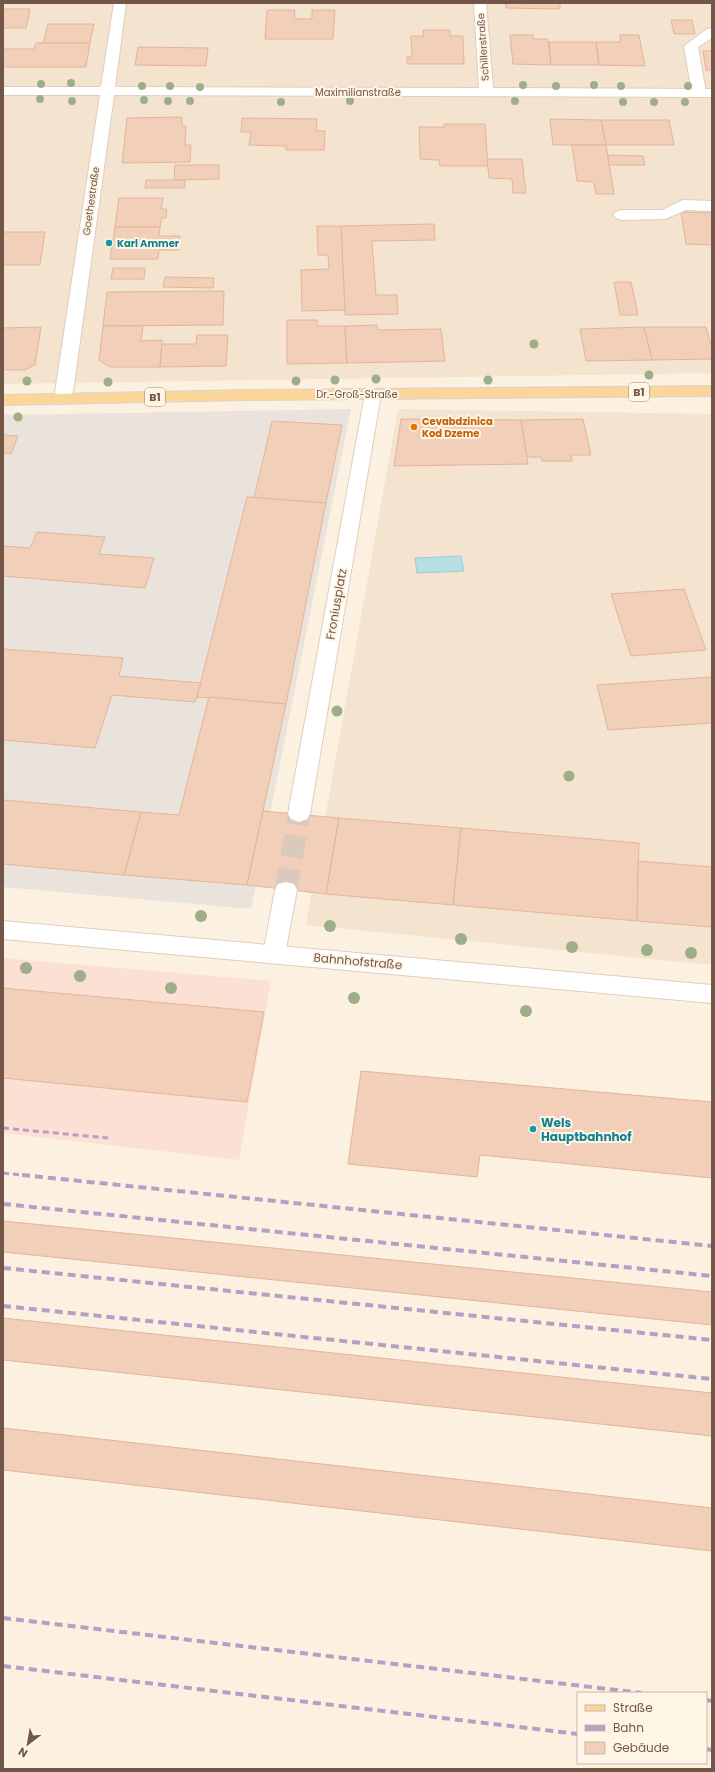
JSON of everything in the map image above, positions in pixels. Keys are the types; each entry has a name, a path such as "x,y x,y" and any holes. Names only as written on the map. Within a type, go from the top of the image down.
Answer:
{"main road":[{"name":"Dr.-Groß-Straße","path":"3,400 373,394 712,391"}],"street":[{"name":"Goethestraße","path":"62,399 120,3"},
{"name":"Schillerstraße","path":"480,3 486,92"},
{"path":"706,93 691,46 712,32"},
{"name":"Maximilianstraße","path":"3,91 706,93"},
{"path":"621,215 665,214 683,205 712,206"},
{"name":"Froniusplatz","path":"299,814 373,394"},
{"path":"274,954 286,890"},
{"name":"Bahnhofstraße","path":"3,930 712,994"}],"shaded area":[{"path":"3,3 712,3 712,373 3,384"},
{"path":"351,409 251,909 3,887 3,415"},
{"path":"398,409 712,414 712,965 306,925"},
{"path":"3,958 271,981 239,1160 3,1133"}],"water":[{"path":"461,556 464,571 417,573 415,558"}],"building":[{"path":"505,3 560,3 560,9 506,8"},
{"path":"3,9 30,9 26,28 3,28"},
{"path":"267,10 295,10 294,19 312,19 312,10 335,10 333,39 265,39"},
{"path":"671,20 692,20 695,34 674,34"},
{"path":"48,24 94,24 90,43 43,43"},
{"path":"423,30 450,30 450,36 463,36 464,64 407,64 407,57 412,57 411,36 424,36"},
{"path":"510,35 533,35 533,39 548,39 551,65 513,64"},
{"path":"620,35 639,35 645,66 599,65 596,42 621,42"},
{"path":"549,42 596,42 599,65 551,65"},
{"path":"36,43 90,43 86,67 3,67 3,49 34,49"},
{"path":"138,47 208,48 206,66 135,65"},
{"path":"703,51 712,51 712,70 706,70"},
{"path":"182,117 182,126 186,126 185,145 191,145 190,162 122,163 127,118"},
{"path":"242,118 317,119 316,131 325,131 324,150 286,150 286,146 249,145 251,132 241,132"},
{"path":"550,119 601,120 606,145 553,145"},
{"path":"601,120 669,120 674,145 606,145"},
{"path":"444,124 485,124 488,166 440,166 439,160 420,159 419,127 444,127"},
{"path":"572,145 606,145 614,194 596,194 594,182 577,181"},
{"path":"608,155 643,156 645,165 609,165"},
{"path":"487,159 522,159 526,193 513,193 512,179 489,178"},
{"path":"175,165 219,165 219,179 174,180"},
{"path":"146,180 185,180 185,188 145,188"},
{"path":"119,198 163,198 161,209 167,209 166,218 162,218 160,227 115,227"},
{"path":"681,212 712,213 712,245 686,244"},
{"path":"434,224 435,240 372,241 376,295 397,295 398,314 345,315 341,226"},
{"path":"317,226 341,226 345,310 302,311 301,270 329,269 328,255 318,255"},
{"path":"115,227 160,227 159,236 180,236 178,250 159,250 158,259 110,259"},
{"path":"3,232 45,232 40,265 3,265"},
{"path":"113,268 145,268 144,279 111,279"},
{"path":"165,277 214,278 213,288 163,287"},
{"path":"614,282 631,282 638,315 620,315"},
{"path":"224,291 223,325 103,326 107,292"},
{"path":"287,320 317,320 317,326 345,326 347,363 287,364"},
{"path":"377,325 378,330 441,329 445,361 347,363 345,326"},
{"path":"103,326 143,326 141,341 162,340 160,367 110,367 99,360"},
{"path":"41,327 35,365 25,370 3,370 3,328"},
{"path":"644,327 706,327 712,348 712,359 652,360"},
{"path":"644,327 652,360 586,361 580,329"},
{"path":"197,335 228,335 226,366 160,367 162,344 196,344"},
{"path":"401,419 521,420 528,464 394,466"},
{"path":"583,419 591,455 571,455 572,461 542,461 541,457 527,457 521,420"},
{"path":"272,421 342,425 326,503 254,498"},
{"path":"3,435 18,436 11,454 3,453"},
{"path":"247,497 326,503 286,704 197,697"},
{"path":"37,532 105,537 99,554 154,558 145,588 3,576 3,546 30,548"},
{"path":"684,589 706,650 631,656 611,594"},
{"path":"3,649 123,658 119,676 201,683 195,702 112,695 95,748 3,740"},
{"path":"712,677 712,723 608,730 597,685"},
{"path":"209,697 286,704 247,885 124,875 141,812 179,815"},
{"path":"3,800 141,812 124,875 3,864"},
{"path":"263,811 339,818 326,894 247,885"},
{"path":"339,818 461,828 453,905 326,894"},
{"path":"461,828 639,843 637,921 453,905"},
{"path":"638,861 712,867 712,927 637,921"},
{"path":"3,988 264,1012 247,1102 3,1078"},
{"name":"Wels Hauptbahnhof","path":"361,1071 712,1102 712,1178 480,1155 477,1177 348,1164"},
{"path":"3,1221 712,1292 712,1325 3,1252"},
{"path":"3,1318 712,1393 712,1436 3,1360"},
{"path":"3,1428 712,1508 712,1551 3,1470"}],"tunnel":[{"path":"286,890 299,814"}],"railway":[{"path":"3,1128 108,1138"},
{"path":"3,1173 31,1176"},
{"path":"22,1175 712,1246"},
{"path":"3,1204 712,1276"},
{"path":"3,1268 712,1340"},
{"path":"3,1306 712,1379"},
{"path":"3,1618 633,1692"},
{"path":"3,1666 577,1734"},
{"path":"707,1700 712,1701"},
{"path":"707,1749 712,1750"}],"place":[{"name":"Karl Ammer","path":"109,243"},
{"name":"Cevabdzinica Kod Dzeme","path":"414,427"},
{"name":"Wels Hauptbahnhof","path":"533,1129"}]}
